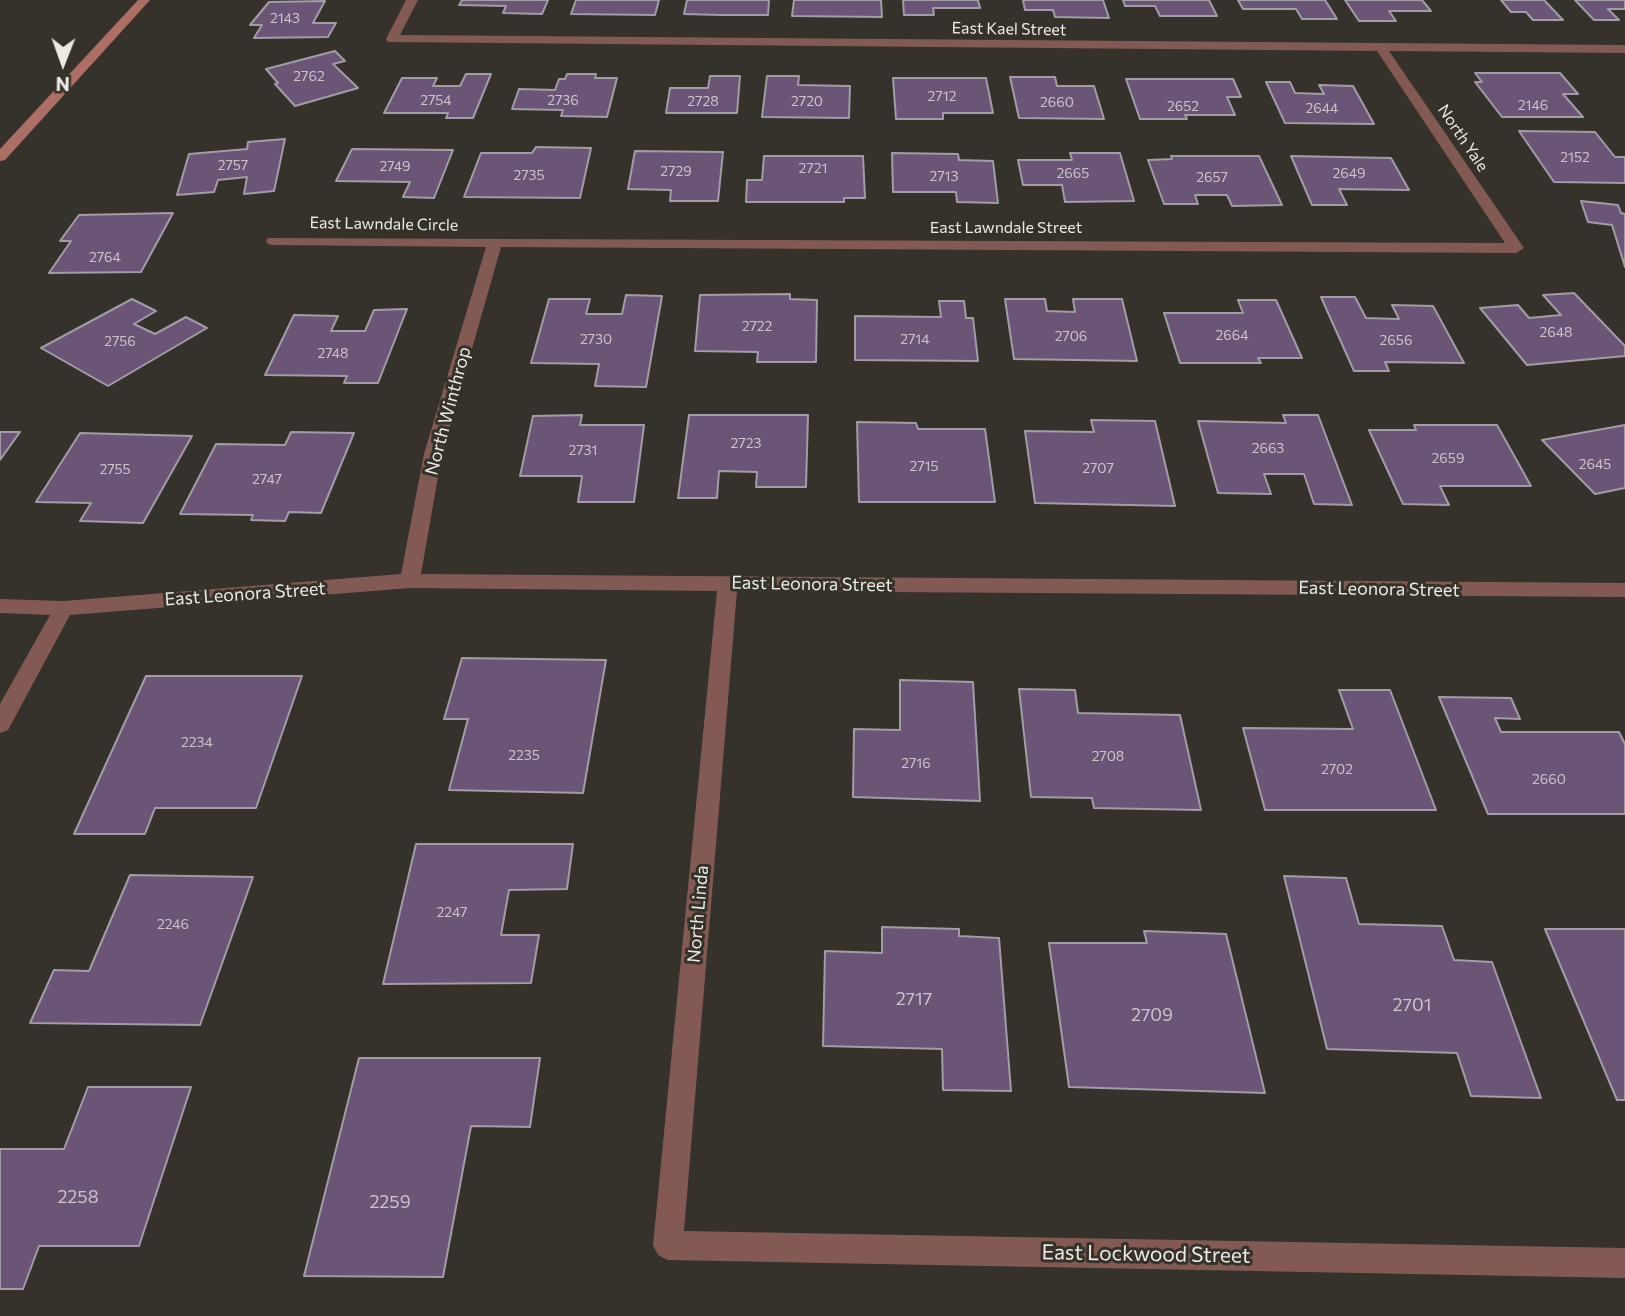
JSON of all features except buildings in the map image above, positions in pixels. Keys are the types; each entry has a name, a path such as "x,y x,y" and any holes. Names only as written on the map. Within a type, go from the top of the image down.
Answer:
{"main road":[{"path":"0,157 144,0"}],"street":[{"name":"East Kael Street","path":"412,0 392,39 1625,49"},
{"name":"North Yale","path":"1381,48 1516,248"},
{"name":"East Lawndale Circle","path":"273,240 495,243"},
{"name":"East Lawndale Street","path":"495,243 1516,248"},
{"name":"North Winthrop","path":"410,581 433,454 495,243"},
{"name":"East Leonora Street","path":"0,606 64,608 410,581 1625,590"},
{"name":"North Linda","path":"668,1245 728,583"},
{"path":"0,724 64,608"},
{"name":"East Lockwood Street","path":"668,1245 1625,1263"}]}
